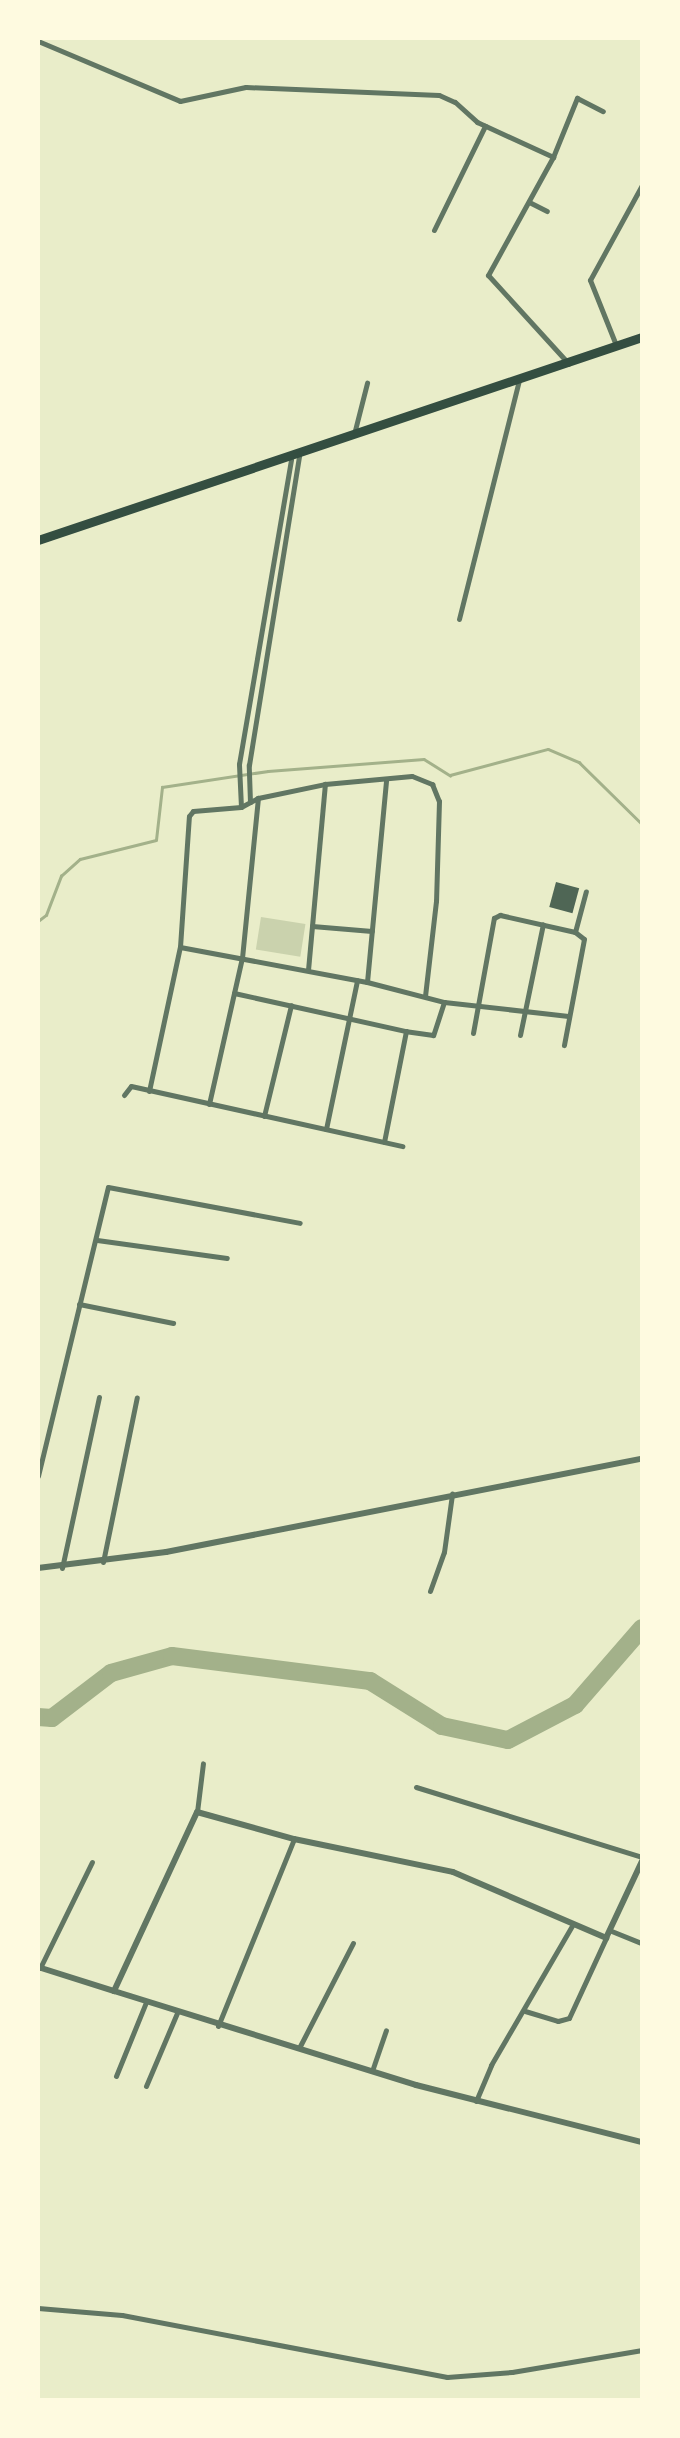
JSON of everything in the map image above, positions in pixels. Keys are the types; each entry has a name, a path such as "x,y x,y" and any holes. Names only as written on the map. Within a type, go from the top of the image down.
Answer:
{"highway":[{"path":"38,541 352,438 642,337"}],"street":[{"path":"38,41 180,101 246,88 439,95 455,102 485,126 552,157"},
{"path":"569,363 488,279 488,271 529,202 577,99 603,111"},
{"path":"434,230 485,126"},
{"path":"616,346 590,279 642,185"},
{"path":"529,202 547,211"},
{"path":"459,619 519,380"},
{"path":"352,438 367,383"},
{"path":"240,807 239,764 295,457"},
{"path":"250,802 249,765 295,457"},
{"path":"149,1091 180,947 189,816 196,811 240,807 258,798 325,783 425,779 439,801 436,901 425,996"},
{"path":"367,982 386,781"},
{"path":"309,971 325,783"},
{"path":"209,1104 242,958 258,798"},
{"path":"575,932 586,891"},
{"path":"473,1033 476,1003 496,915 575,932 585,943 564,1045"},
{"path":"520,1035 543,924"},
{"path":"312,926 372,931"},
{"path":"180,947 367,982 444,1002 476,1003 568,1016"},
{"path":"326,1129 357,980"},
{"path":"234,993 433,1035 444,1002"},
{"path":"264,1116 291,1005"},
{"path":"384,1142 406,1031"},
{"path":"124,1095 131,1086 402,1146"},
{"path":"38,1476 108,1188 300,1223"},
{"path":"97,1240 227,1258"},
{"path":"79,1304 173,1323"},
{"path":"103,1562 137,1396"},
{"path":"62,1568 99,1397"},
{"path":"38,1568 62,1568 103,1562 642,1459"},
{"path":"430,1591 444,1552 452,1494"},
{"path":"114,1992 197,1812 203,1763"},
{"path":"416,1787 642,1859 569,2018 558,2021 525,2011"},
{"path":"197,1812 294,1839 453,1872 494,1886 572,1926 642,1943"},
{"path":"218,2026 294,1839"},
{"path":"92,1862 39,1967 218,2026 372,2071 476,2101 642,2142"},
{"path":"476,2101 491,2065 525,2011 572,1926"},
{"path":"299,2048 353,1943"},
{"path":"116,2076 146,2002"},
{"path":"146,2086 177,2013"},
{"path":"372,2071 386,2030"},
{"path":"38,2308 122,2315 447,2377 512,2372 642,2350"}],"green space":[{"path":"261,917 305,924 300,957 256,950"}],"building":[{"path":"556,882 579,888 572,913 549,907"}],"waterway":[{"path":"38,921 46,915 61,876 80,859 156,840 162,787 268,771 424,759 450,775 548,749 579,762 642,824"},
{"path":"38,1717 52,1718 111,1673 172,1656 370,1681 442,1726 508,1740 575,1705 642,1628"}]}
